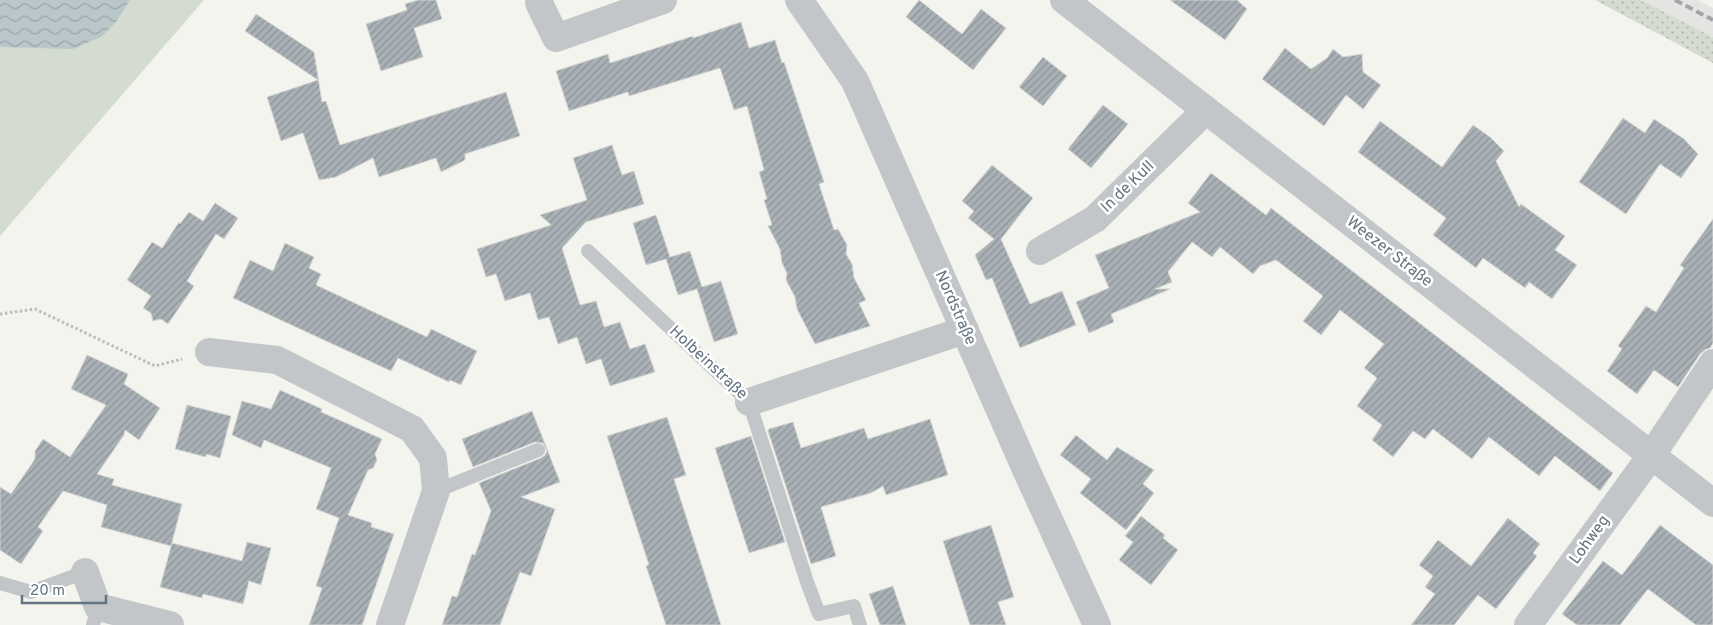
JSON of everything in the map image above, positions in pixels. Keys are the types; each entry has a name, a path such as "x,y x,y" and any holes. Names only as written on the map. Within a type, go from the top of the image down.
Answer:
{"street":[{"path":"539,3 556,38 663,0"},
{"name":"Nordstraße","path":"799,0 855,81 1097,625"},
{"name":"Weezer Straße","path":"1064,0 1713,503"},
{"name":"In de Kull","path":"1040,251 1095,219 1206,110"},
{"name":"Holbeinstraße","path":"749,402 965,330"},
{"path":"209,352 276,360 412,429 433,458 436,491 390,625"},
{"name":"Lohweg","path":"1528,625 1651,456 1713,363"},
{"path":"85,572 95,616 170,625"}],"lane":[{"name":"Holbeinstraße","path":"588,251 749,402"},
{"path":"749,402 819,614 854,606 860,625"},
{"path":"436,491 538,450"},
{"path":"0,583 32,592 85,572"}],"path":[{"path":"0,314 34,309 155,366 209,352"}],"shaded area":[{"path":"0,0 204,0 0,236"},
{"path":"1595,0 1641,0 1713,37 1713,63"},
{"path":"1641,0 1697,0 1713,8 1713,37"}],"water":[{"path":"0,0 130,0 116,22 101,37 73,49 0,47"}],"building":[{"path":"418,0 436,0 442,19 414,28 423,57 381,71 366,24 407,10 405,4"},
{"path":"919,0 962,34 981,9 1006,28 973,70 906,17"},
{"path":"1170,0 1237,0 1247,9 1225,40"},
{"path":"256,14 314,52 322,102 326,101 340,145 506,92 520,136 465,154 465,160 441,172 436,158 379,177 373,158 336,177 319,180 303,133 281,141 267,97 318,80 245,31"},
{"path":"741,22 749,48 775,40 824,182 819,184 834,230 838,229 847,245 846,254 852,264 854,278 866,300 859,303 870,326 815,344 797,309 795,297 786,280 787,273 782,263 780,249 768,226 772,225 764,200 767,199 759,172 764,170 747,106 734,110 720,68 629,96 628,92 569,111 556,71 608,54 610,63"},
{"path":"1285,48 1311,69 1327,58 1333,49 1343,57 1362,54 1363,72 1381,85 1363,109 1346,95 1324,126 1262,79"},
{"path":"1043,57 1067,76 1043,106 1019,87"},
{"path":"1103,105 1128,124 1091,168 1068,149"},
{"path":"1623,118 1645,133 1654,119 1684,139 1698,154 1681,178 1660,164 1626,214 1579,182"},
{"path":"1380,121 1442,167 1473,125 1490,137 1504,151 1496,161 1519,207 1521,204 1565,236 1555,250 1577,265 1552,299 1529,282 1525,288 1483,258 1476,268 1433,235 1446,218 1358,152"},
{"path":"612,145 622,175 634,171 644,204 586,222 562,248 580,305 596,301 604,327 620,322 630,349 645,344 655,372 610,386 601,359 586,364 577,337 558,344 549,317 538,320 530,293 505,301 496,274 486,277 477,249 551,225 540,215 587,200 573,158"},
{"path":"992,165 1033,198 1001,239 1030,304 1062,291 1076,325 1020,348 992,278 986,280 975,255 994,239 968,218 974,211 962,201"},
{"path":"1211,173 1266,215 1271,208 1613,473 1600,491 1555,456 1539,476 1489,437 1472,459 1433,429 1425,439 1413,431 1393,457 1372,440 1382,425 1357,406 1377,378 1364,368 1384,344 1340,310 1321,335 1303,321 1323,296 1276,260 1260,266 1253,274 1220,247 1212,257 1192,242 1168,272 1172,282 1155,289 1170,289 1111,314 1114,322 1089,333 1076,302 1109,288 1095,255 1200,212 1188,203"},
{"path":"215,203 238,218 224,239 216,234 187,281 194,286 168,324 161,319 153,321 151,313 143,308 151,296 127,280 152,242 162,248 179,222 180,224 189,212 203,221"},
{"path":"656,215 670,257 690,251 702,287 721,281 738,334 714,342 697,289 678,295 666,259 646,265 633,223"},
{"path":"1713,219 1713,343 1710,348 1700,354 1678,387 1654,370 1637,394 1607,371 1622,349 1618,346 1646,306 1656,312 1684,268 1680,265"},
{"path":"285,243 314,257 309,268 321,274 316,285 427,337 431,329 477,351 461,385 450,380 449,382 398,358 391,371 233,298 250,260 273,271"},
{"path":"87,355 128,374 124,384 160,408 139,440 125,430 124,435 97,474 114,479 112,485 182,504 171,546 101,527 107,505 63,491 38,527 43,531 21,564 0,550 0,487 11,494 35,459 35,451 43,439 70,457 106,405 71,389"},
{"path":"280,390 322,409 321,412 382,439 375,454 377,460 373,468 368,470 348,515 372,523 371,527 394,534 362,625 309,625 322,588 316,586 339,518 316,509 331,468 264,440 261,448 232,435 242,401 271,409"},
{"path":"187,405 231,416 220,458 206,454 206,457 175,449"},
{"path":"532,411 560,482 521,497 555,509 531,576 520,572 500,625 442,625 452,596 457,597 472,554 475,555 491,511 479,483 541,458 547,451 543,443 535,442 473,467 462,439"},
{"path":"667,417 686,475 674,479 721,625 666,625 646,566 649,565 607,436"},
{"path":"930,419 948,475 886,495 883,486 871,493 821,507 836,556 811,564 768,431 769,429 793,422 801,448 864,428 868,439"},
{"path":"1076,435 1107,460 1117,447 1154,470 1143,484 1154,493 1126,530 1080,493 1091,479 1060,455"},
{"path":"751,436 785,542 749,553 715,448"},
{"path":"1141,516 1165,535 1163,538 1178,550 1151,585 1119,560 1133,542 1125,536"},
{"path":"1508,518 1540,544 1533,553 1537,556 1496,609 1478,595 1454,625 1411,625 1435,594 1425,587 1433,576 1419,565 1438,540 1471,566"},
{"path":"991,525 1014,597 998,602 1006,625 970,625 943,541"},
{"path":"1660,525 1713,565 1713,625 1696,625 1648,589 1620,625 1577,625 1562,614 1603,561 1622,575"},
{"path":"247,542 271,548 261,585 249,581 243,604 203,594 202,598 160,587 172,543 242,561"},
{"path":"893,586 906,625 880,625 869,594"}],"railway":[{"path":"1675,0 1713,20"}]}
